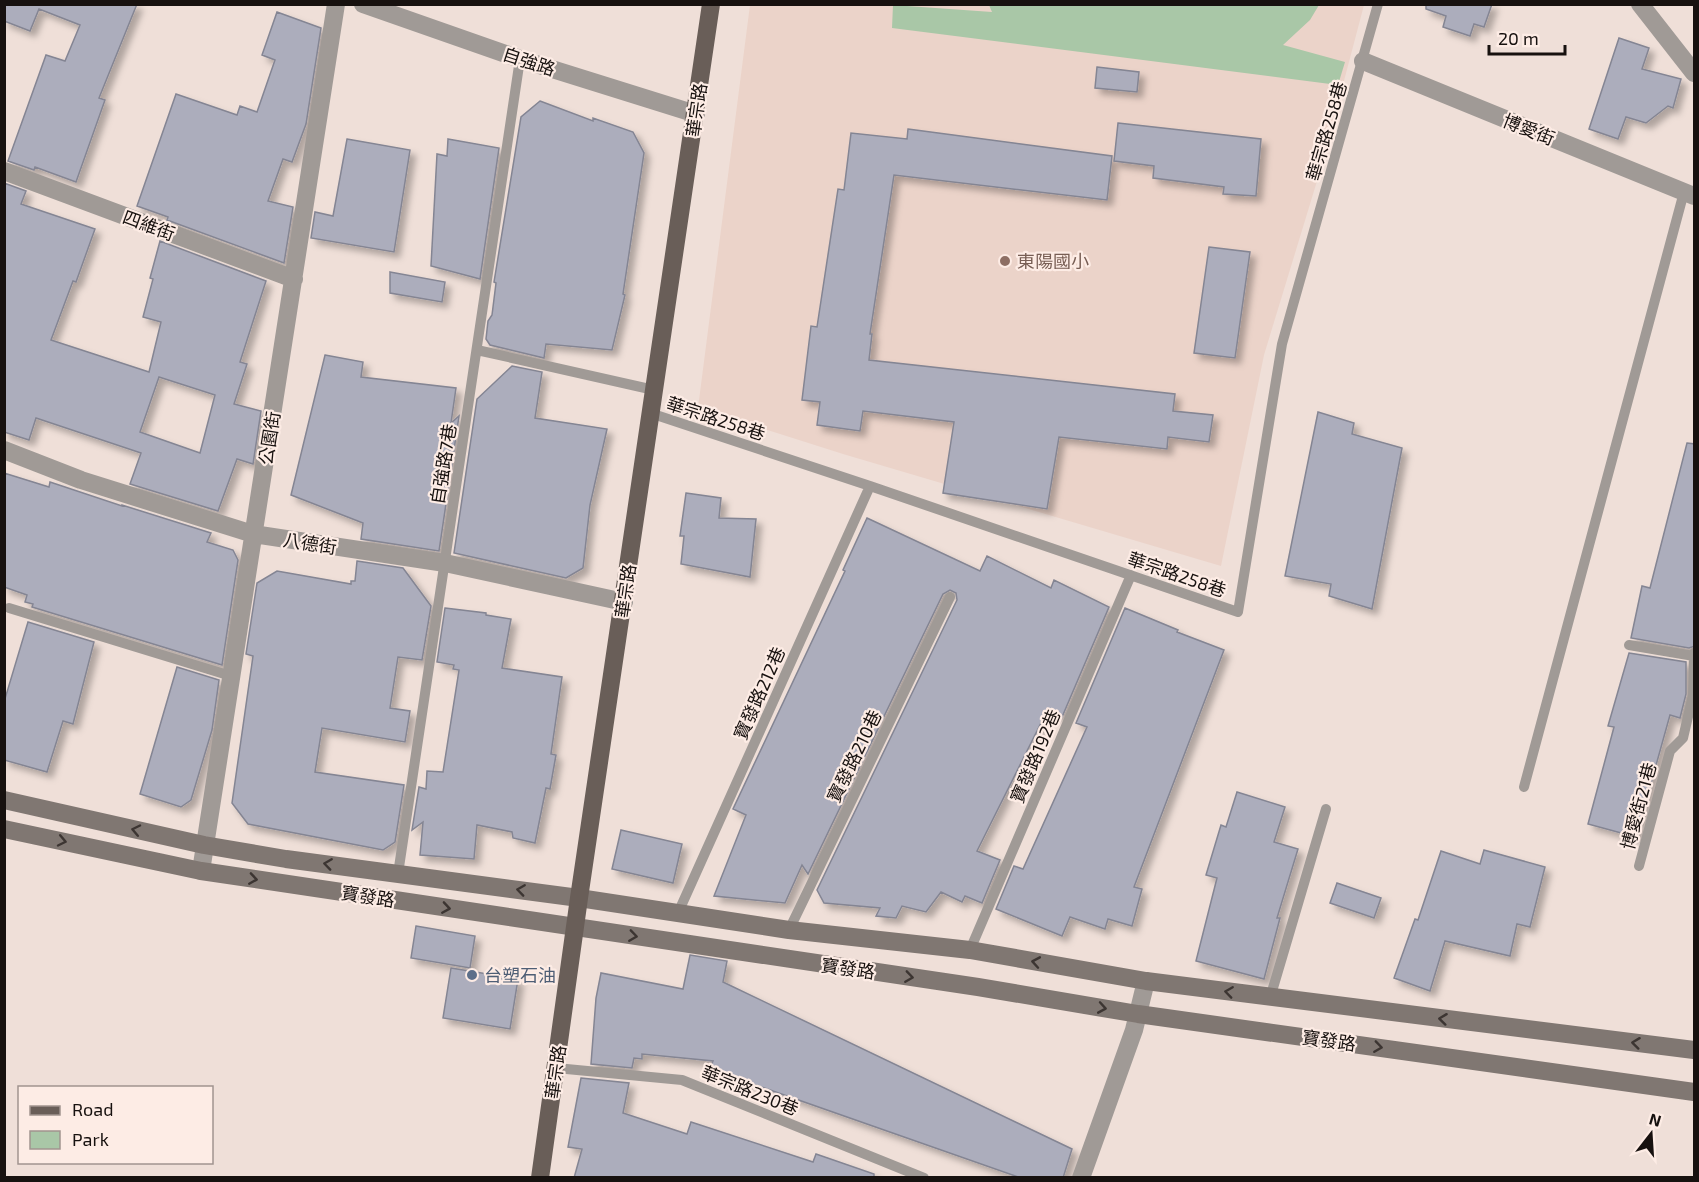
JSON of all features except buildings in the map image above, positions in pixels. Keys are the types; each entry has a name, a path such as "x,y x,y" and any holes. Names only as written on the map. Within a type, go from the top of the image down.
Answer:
{"main road":[{"name":"華宗路","path":"540,1178 711,4"},
{"name":"寶發路","path":"4,800 204,845 398,874 579,898 789,930 970,950 1146,981 1270,998 1695,1050"},
{"name":"寶發路","path":"4,829 201,871 978,987 1138,1014 1695,1092"}],"street":[{"name":"公園街","path":"201,871 336,4"},
{"name":"自強路","path":"363,4 520,59 696,114"},
{"path":"1640,4 1695,73"},
{"name":"博愛街","path":"1363,61 1689,194"},
{"name":"四維街","path":"4,171 294,279"},
{"name":"八德街","path":"4,450 81,480 254,534 445,563 624,602"},
{"path":"1081,1178 1134,1030 1146,981"}],"lane":[{"name":"華宗路258巷","path":"650,413 1238,612 1282,344 1378,4"},
{"name":"自強路7巷","path":"398,874 520,59"},
{"path":"1524,787 1689,194"},
{"path":"477,350 654,390"},
{"name":"寶發路212巷","path":"678,913 870,486"},
{"name":"寶發路192巷","path":"970,950 1131,575"},
{"name":"寶發路210巷","path":"789,930 950,597"},
{"path":"9,608 231,676"},
{"path":"1629,645 1694,655"},
{"name":"博愛街21巷","path":"1639,866 1670,751 1683,738 1693,695 1694,655"},
{"path":"1270,998 1326,809"},
{"name":"華宗路230巷","path":"555,1068 682,1080 924,1178"}],"shaded area":[{"name":"東陽國小","path":"750,5 1364,5 1321,168 1264,355 1221,566 843,454 698,408"}],"green space":[{"path":"893,5 992,12 989,5 1319,5 1310,20 1283,45 1345,62 1338,85 892,28"}],"place":[{"name":"東陽國小","path":"1005,261"},
{"name":"台塑石油","path":"472,975"}]}
